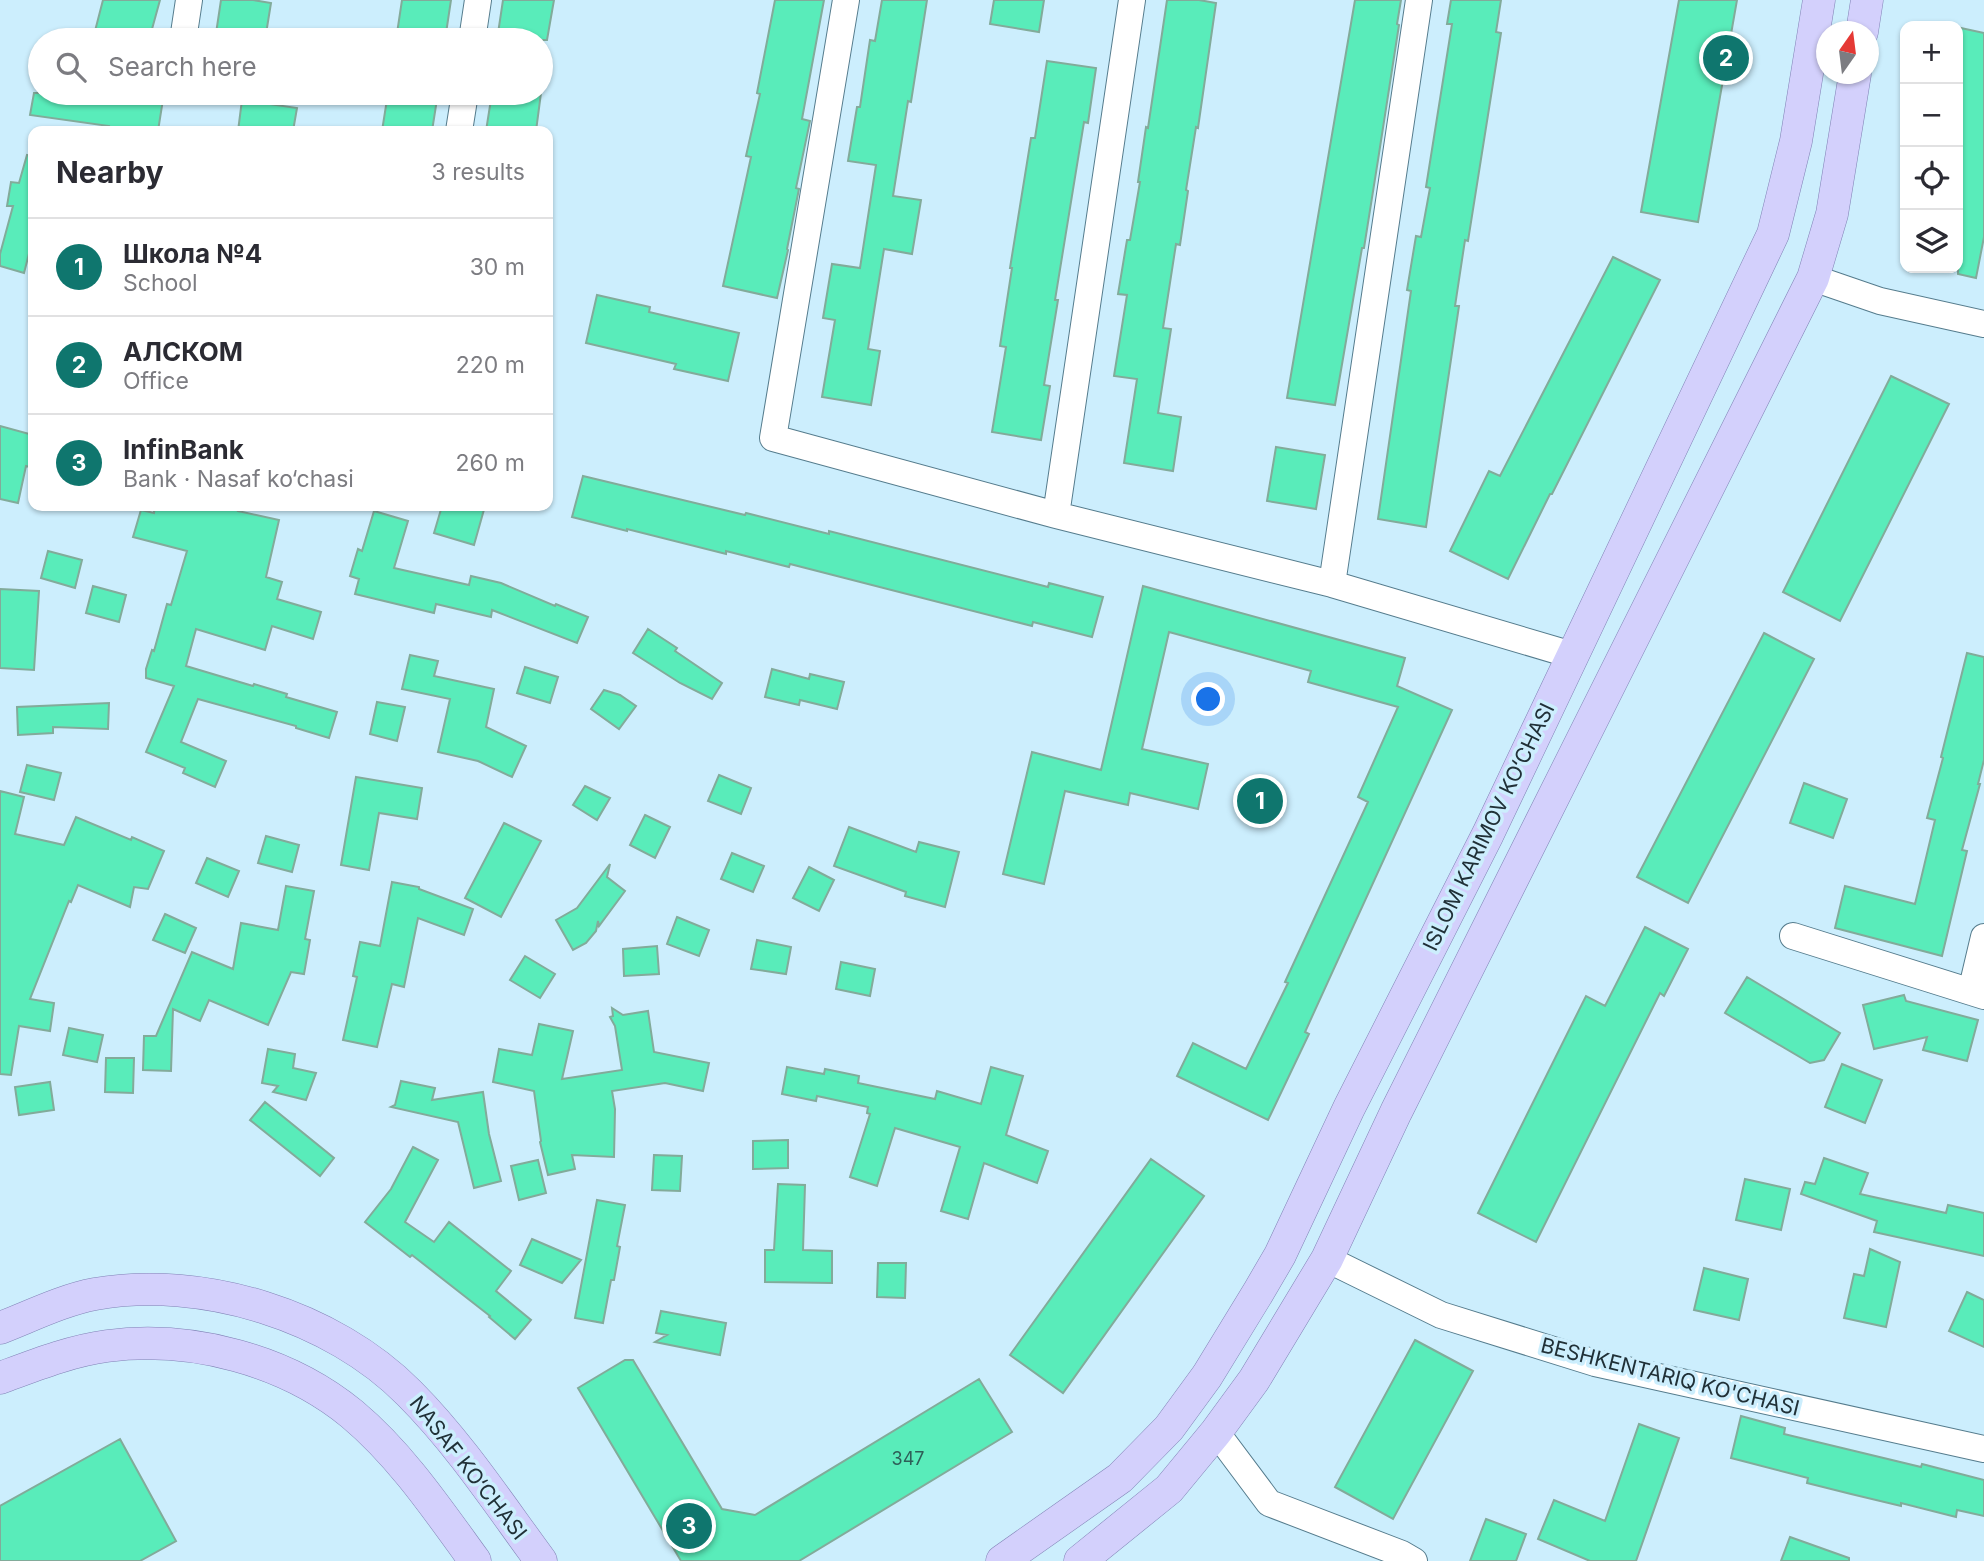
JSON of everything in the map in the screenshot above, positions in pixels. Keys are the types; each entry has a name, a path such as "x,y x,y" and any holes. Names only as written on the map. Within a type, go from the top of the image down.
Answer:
{"main road":[{"name":"ISLOM KARIMOV KO‘CHASI","path":"1002,1561 1120,1478 1169,1428 1207,1376 1280,1255 1349,1108 1482,844 1773,234 1796,141 1819,0"},
{"path":"1864,21 1867,0"},
{"name":"ISLOM KARIMOV KO‘CHASI","path":"1080,1561 1169,1489 1216,1432 1254,1380 1327,1259 1396,1112 1813,278 1832,214 1853,84"},
{"name":"NASAF KO‘CHASI","path":"0,1328 94,1294 178,1290 250,1304 321,1331 367,1356 409,1392 446,1434 541,1561"},
{"path":"0,1378 51,1359 106,1346 163,1343 219,1352 274,1368 314,1388 352,1415 398,1460 475,1561"}],"street":[{"path":"185,28 189,0"},
{"path":"474,28 478,0"},
{"path":"846,0 773,438 1056,515 1332,584 1572,655"},
{"path":"1056,515 1132,0"},
{"path":"1332,584 1419,0"},
{"path":"461,126 463,105"},
{"path":"1813,278 1880,301 1984,324"},
{"path":"1793,936 1977,994 1984,937"},
{"name":"BESHKENTARIQ KO'CHASI","path":"1327,1259 1441,1315 1595,1363 1984,1449"},
{"path":"1216,1432 1269,1503 1402,1554 1413,1561"}],"building":[{"path":"103,0 160,0 152,28 96,28"},
{"path":"221,0 271,3 267,28 217,28"},
{"path":"402,0 451,0 447,28 398,28"},
{"path":"503,0 554,0 549,28 499,28"},
{"path":"775,0 824,0 802,119 810,121 777,298 723,286 751,157 746,156 760,94 757,93"},
{"path":"882,0 927,0 893,196 921,200 912,254 884,249 868,349 880,351 871,405 822,397 835,320 823,318 832,264 860,268 876,165 848,161 857,107 860,107 870,40 875,41"},
{"path":"994,0 1044,0 1039,32 990,24"},
{"path":"1167,0 1216,3 1186,190 1180,245 1176,244 1163,328 1171,329 1158,413 1181,417 1173,471 1124,463 1137,379 1114,376 1127,295 1118,294 1140,182 1146,127 1148,128"},
{"path":"1355,0 1401,0 1364,248 1335,405 1287,398"},
{"path":"1451,0 1501,0 1496,32 1501,33 1468,241 1465,240 1455,306 1459,306 1426,527 1378,519 1411,291 1407,290 1416,236 1421,237 1430,188 1426,187 1452,24 1447,24"},
{"path":"1679,0 1737,0 1698,222 1641,212"},
{"path":"1963,28 1984,33 1984,237 1976,278 1958,274 1963,273"},
{"path":"1047,61 1096,68 1088,123 1084,122 1055,300 1058,300 1044,385 1050,386 1041,440 992,432 1006,347 1000,346 1010,268 1031,138 1035,138"},
{"path":"32,105 162,105 159,126 109,126 30,115"},
{"path":"241,105 297,108 294,126 239,126"},
{"path":"386,105 436,105 433,126 383,126"},
{"path":"490,105 539,105 537,126 487,126"},
{"path":"28,155 28,257 24,273 0,266 0,254 13,206 7,206 11,182 19,183"},
{"path":"1613,257 1660,280 1508,579 1450,551 1489,471 1500,476"},
{"path":"597,295 650,307 649,312 739,333 728,381 674,369 676,364 586,343"},
{"path":"1891,376 1949,404 1840,621 1783,592"},
{"path":"0,426 28,434 28,467 18,503 0,499"},
{"path":"1276,447 1325,455 1316,509 1267,501"},
{"path":"583,476 829,534 829,531 1048,587 1049,583 1103,597 1092,637 1033,622 1032,626 790,564 789,567 726,551 726,554 572,517"},
{"path":"141,511 238,511 279,520 266,577 282,582 277,599 321,612 313,639 272,626 265,650 196,629 186,666 287,694 286,697 337,712 329,738 198,699 181,742 226,761 215,787 183,773 185,768 146,752 174,686 146,678 146,669 167,604 171,605 187,551 133,537"},
{"path":"374,511 408,521 394,568 469,585 471,576 501,583 588,617 577,643 492,610 491,617 436,604 434,613 355,594 359,579 350,576 358,549 362,551"},
{"path":"441,511 484,511 474,545 434,533"},
{"path":"48,551 82,560 75,588 41,578"},
{"path":"93,586 126,595 119,622 86,613"},
{"path":"1143,586 1405,658 1397,686 1452,710 1305,1032 1309,1034 1268,1120 1177,1076 1193,1043 1246,1069 1288,983 1285,982 1368,802 1358,797 1398,707 1308,682 1311,671 1169,632 1142,749 1208,764 1198,809 1130,793 1128,805 1065,791 1044,884 1003,874 1032,752 1101,770"},
{"path":"0,589 39,591 34,670 0,668"},
{"path":"648,629 722,683 712,699 680,683 633,653"},
{"path":"1764,633 1814,659 1688,903 1637,877"},
{"path":"1967,653 1984,657 1984,760 1962,850 1967,851 1942,956 1835,928 1845,886 1915,904 1935,820 1927,818"},
{"path":"410,655 438,661 434,676 494,689 486,727 526,746 512,777 478,761 438,752 450,699 402,689"},
{"path":"525,667 558,677 550,703 517,693"},
{"path":"772,669 809,679 810,674 844,682 837,709 800,700 799,705 765,697"},
{"path":"604,690 620,695 636,706 619,729 591,709"},
{"path":"377,702 405,707 397,741 370,734"},
{"path":"109,703 108,729 53,727 53,733 18,735 17,707"},
{"path":"27,765 61,773 54,800 20,792"},
{"path":"719,775 751,788 741,814 708,801"},
{"path":"356,777 422,788 417,819 379,813 369,870 341,865"},
{"path":"1804,783 1847,799 1833,838 1790,823"},
{"path":"585,786 610,798 597,820 573,805"},
{"path":"0,791 24,797 15,834 64,845 76,817 164,851 148,889 134,887 130,907 78,885 30,999 54,1003 50,1031 19,1026 11,1075 0,1074"},
{"path":"645,815 670,827 655,858 630,845"},
{"path":"504,823 541,841 501,917 465,898"},
{"path":"849,827 916,852 919,842 959,852 945,907 905,896 906,892 834,866"},
{"path":"266,836 299,845 292,872 258,863"},
{"path":"732,853 764,866 753,892 721,879"},
{"path":"207,858 239,871 228,897 196,883"},
{"path":"610,864 607,877 625,891 599,926 598,921 596,931 586,943 573,950 556,920 577,908"},
{"path":"809,867 834,880 819,911 793,898"},
{"path":"392,882 419,887 473,909 464,935 418,918 404,987 392,984 377,1047 343,1040 357,977 353,976 360,942 380,946"},
{"path":"286,886 314,891 305,939 310,940 304,974 291,972 268,1025 209,1000 200,1021 173,1009 171,1071 143,1070 144,1036 156,1036 192,952 233,969 241,923 278,930"},
{"path":"165,914 196,928 185,953 153,940"},
{"path":"677,917 709,930 699,956 667,944"},
{"path":"1645,927 1688,949 1664,996 1660,993 1536,1242 1478,1213 1586,996 1605,1006"},
{"path":"757,940 791,947 786,974 751,969"},
{"path":"657,946 659,974 624,976 623,949"},
{"path":"525,956 555,974 540,998 510,980"},
{"path":"841,962 875,969 870,996 836,989"},
{"path":"1747,977 1840,1033 1824,1060 1810,1063 1725,1013"},
{"path":"1904,995 1906,1001 1978,1020 1967,1061 1923,1050 1927,1037 1874,1049 1863,1005"},
{"path":"612,1008 623,1015 648,1011 654,1052 709,1063 703,1091 665,1083 612,1091 615,1109 614,1157 572,1155 575,1169 548,1175 540,1142 534,1091 493,1082 499,1049 532,1055 539,1024 573,1031 562,1079 622,1070 615,1026 610,1017 613,1016"},
{"path":"69,1028 103,1035 97,1062 63,1055"},
{"path":"268,1049 295,1054 293,1068 316,1073 306,1100 273,1092 278,1086 262,1083"},
{"path":"106,1058 134,1058 133,1093 105,1092"},
{"path":"1842,1064 1882,1080 1865,1123 1825,1107"},
{"path":"787,1067 824,1074 825,1069 859,1076 858,1083 935,1099 937,1091 981,1104 991,1067 1023,1076 1006,1135 1048,1151 1037,1183 984,1163 968,1219 941,1211 960,1147 895,1128 877,1186 850,1177 870,1114 867,1113 868,1107 817,1096 816,1101 782,1094"},
{"path":"401,1081 435,1088 432,1100 483,1092 489,1134 501,1181 474,1188 458,1122 391,1107 395,1105"},
{"path":"50,1082 54,1110 19,1115 15,1087"},
{"path":"265,1102 334,1158 320,1176 250,1120"},
{"path":"788,1140 788,1168 753,1169 753,1141"},
{"path":"413,1147 438,1160 405,1222 434,1242 449,1222 511,1271 496,1291 531,1320 515,1339 412,1255 410,1257 365,1222 391,1189"},
{"path":"654,1155 682,1156 680,1191 652,1190"},
{"path":"1824,1158 1868,1173 1860,1194 1946,1213 1948,1205 1984,1213 1984,1256 1874,1232 1877,1221 1801,1194 1805,1182 1815,1184"},
{"path":"1151,1159 1204,1196 1063,1393 1010,1355"},
{"path":"538,1160 546,1193 519,1200 511,1166"},
{"path":"1745,1179 1790,1189 1781,1230 1736,1220"},
{"path":"778,1184 805,1185 803,1250 832,1251 832,1283 765,1282 765,1250 774,1250"},
{"path":"597,1200 625,1205 614,1280 611,1280 603,1323 575,1318"},
{"path":"532,1239 581,1260 562,1283 520,1265"},
{"path":"1870,1249 1900,1262 1886,1327 1844,1318 1854,1274 1864,1276"},
{"path":"878,1263 906,1263 905,1298 877,1297"},
{"path":"1704,1268 1748,1279 1739,1320 1694,1310"},
{"path":"1967,1292 1984,1300 1984,1347 1949,1331"},
{"path":"661,1311 726,1323 720,1355 655,1342 667,1335 656,1333"},
{"path":"1415,1340 1473,1371 1393,1519 1335,1487"},
{"path":"625,1360 633,1360 722,1509 755,1515 979,1379 1012,1432 799,1561 681,1561 578,1388"},
{"path":"1741,1416 1785,1428 1784,1434 1984,1480 1984,1516 1957,1510 1956,1517 1901,1503 1901,1506 1807,1483 1808,1478 1731,1458"},
{"path":"1639,1424 1679,1438 1636,1561 1590,1561 1538,1539 1554,1500 1605,1521"},
{"path":"120,1439 176,1541 140,1561 0,1561 0,1506"},
{"path":"1486,1519 1526,1534 1516,1561 1470,1561"},
{"path":"1790,1537 1849,1558 1849,1561 1781,1561"}],"place":[{"name":"АЛСКОМ","path":"1726,58"},
{"name":"Школа №4","path":"1260,801"},
{"name":"InfinBank","path":"689,1526"}]}
